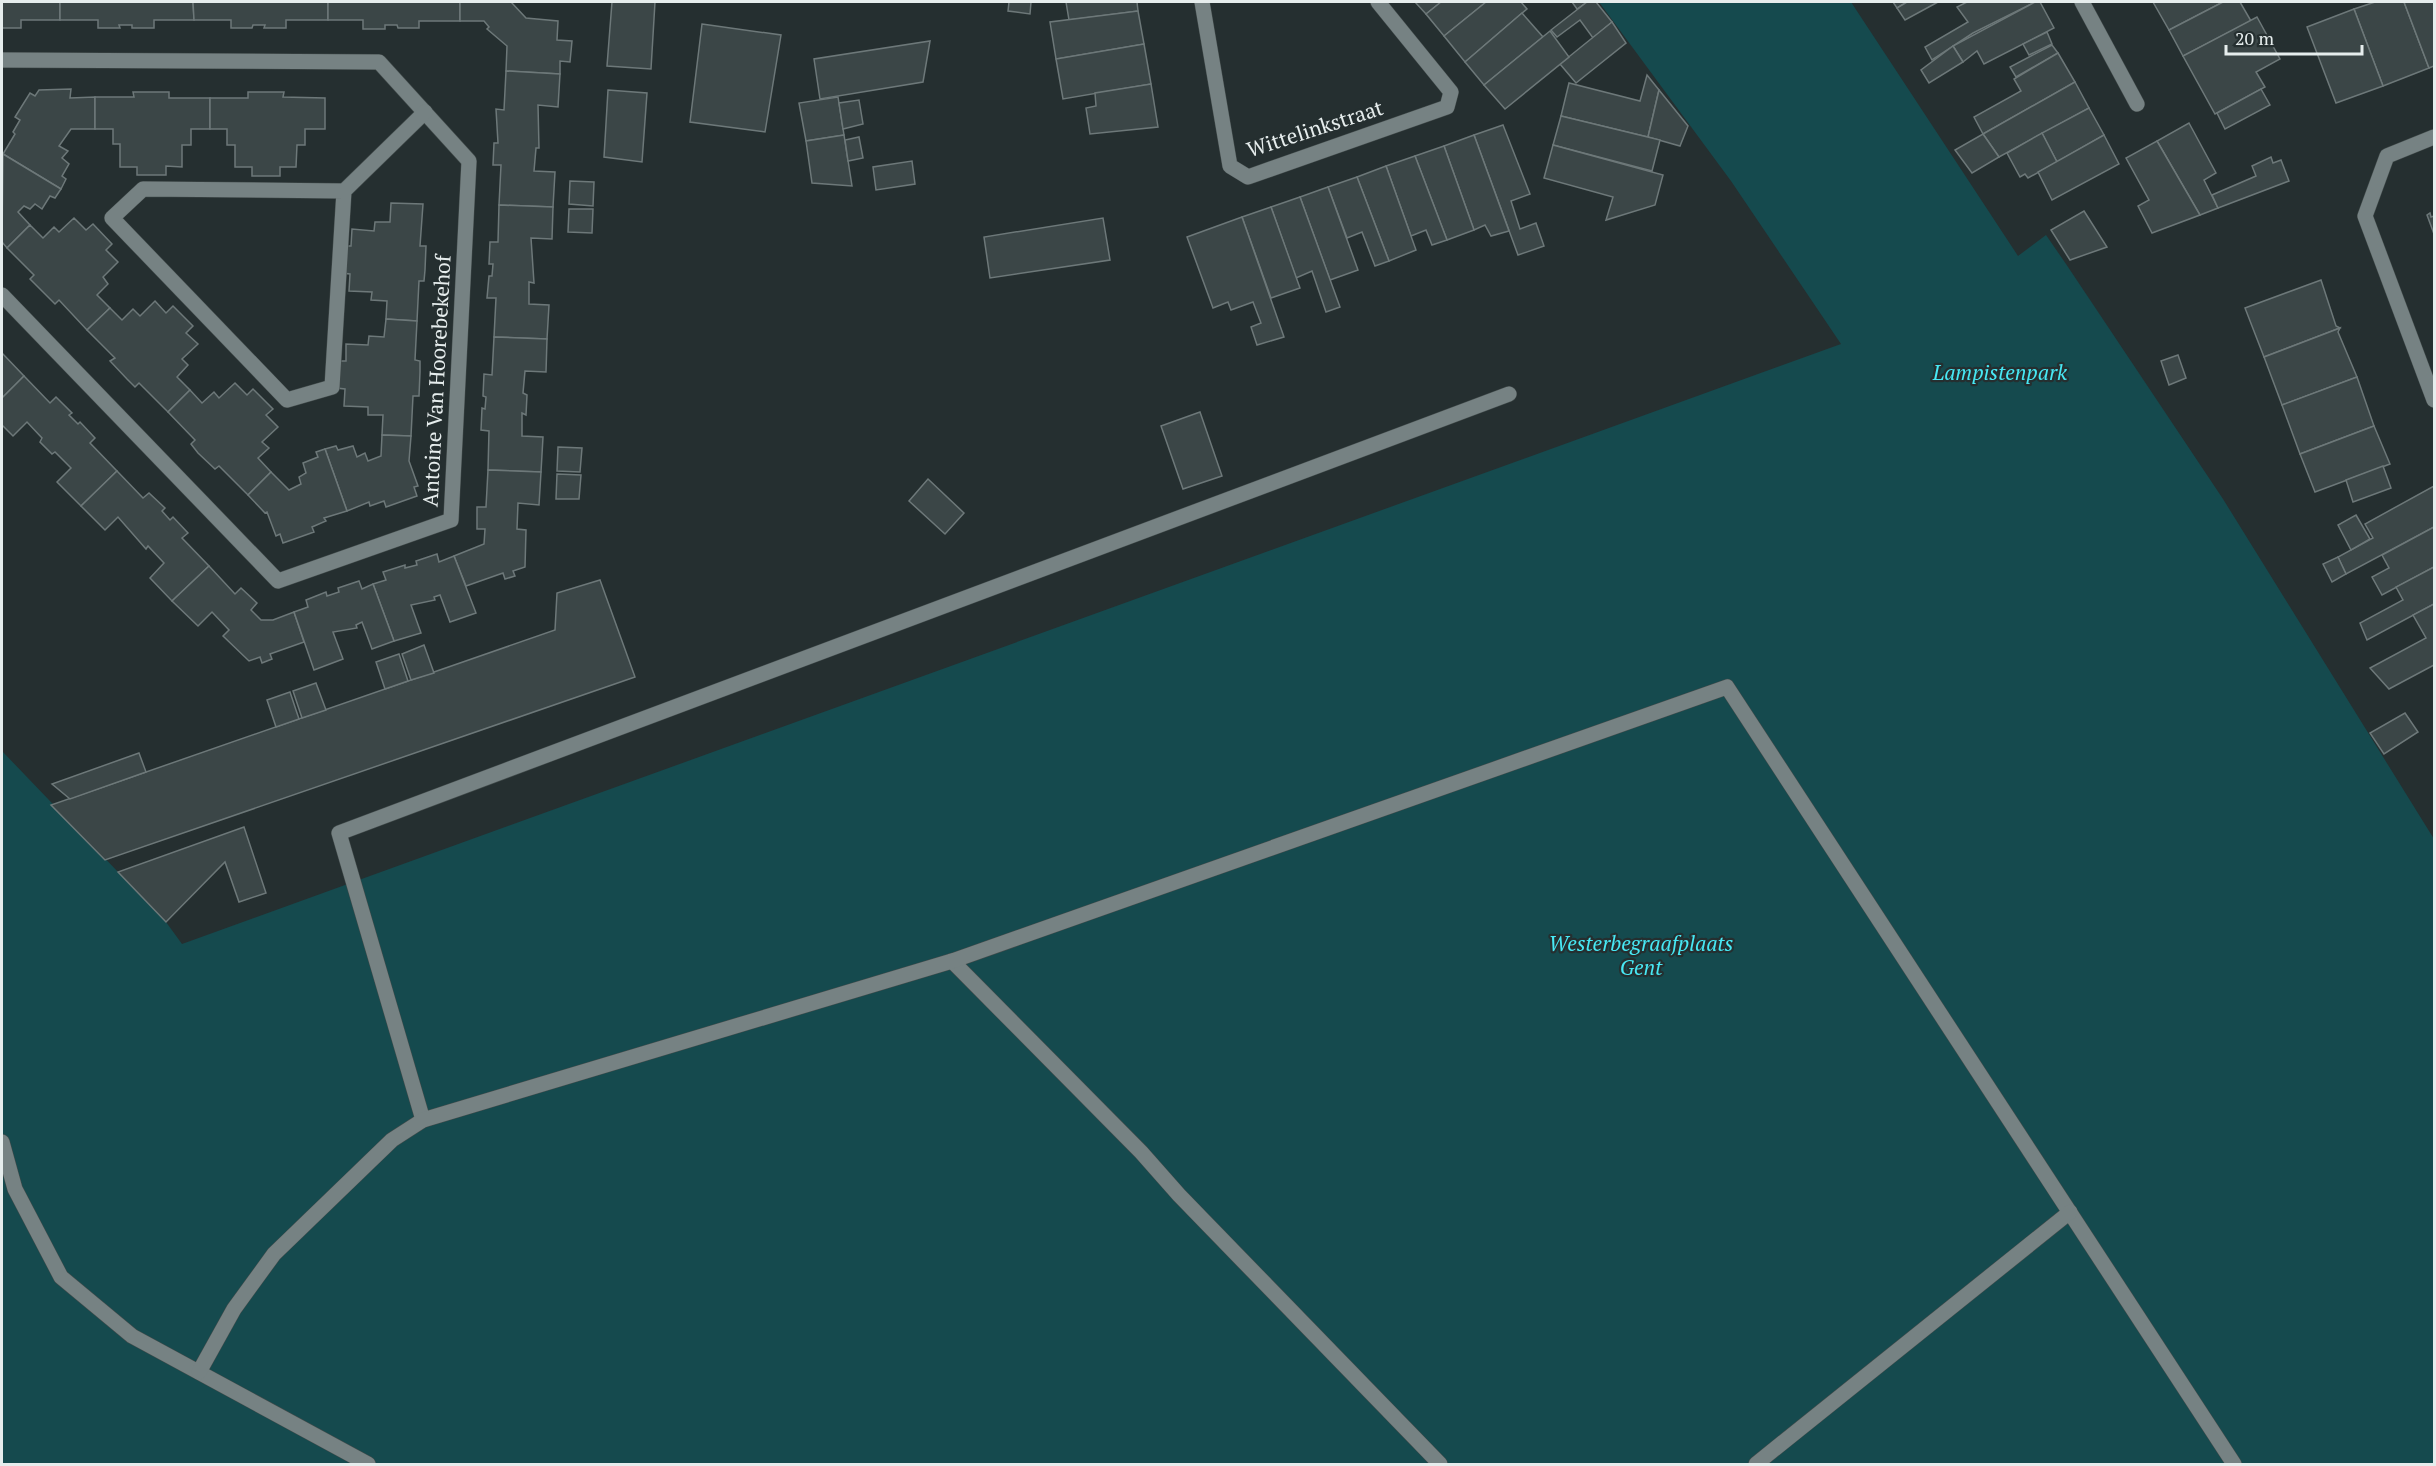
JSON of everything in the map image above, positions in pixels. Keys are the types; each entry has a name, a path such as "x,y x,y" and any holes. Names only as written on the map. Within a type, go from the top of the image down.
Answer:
{"street":[{"name":"Wittelinkstraat","path":"1202,2 1230,166 1248,177 1447,107 1451,92 1378,2"},
{"path":"2082,2 2137,104"},
{"name":"Antoine Van Hoorebekehof","path":"2,60 380,62 469,161 451,520 278,581 2,295"},
{"path":"344,190 143,189 112,218 287,400 332,387 344,190 424,112"},
{"path":"2434,137 2386,156 2365,216 2434,400"},
{"path":"423,1120 339,833 1509,394"},
{"path":"199,1372 234,1309 274,1254 392,1140 423,1120 952,961 1727,687 2234,1464"},
{"path":"952,961 1141,1152 1194,1211 1440,1464"},
{"path":"2,1142 15,1189 61,1277 132,1336 368,1464"},
{"path":"1756,1464 2070,1212"}],"green space":[{"name":"Westerbegraafplaats Gent","path":"1599,2 1851,2 2018,256 2046,235 2223,499 2434,839 2434,1464 2,1464 2,751 166,922 182,944 1841,344 1731,181"}],"building":[{"path":"2,2 60,2 60,20 21,20 21,28 2,28"},
{"path":"60,2 193,2 194,20 154,20 154,28 132,28 132,25 119,25 120,28 98,28 98,20 60,20"},
{"path":"193,2 328,2 328,20 286,20 286,28 264,28 265,25 253,25 252,28 231,28 231,20 194,20"},
{"path":"328,2 460,2 460,21 419,21 419,28 398,28 397,25 385,25 385,29 363,29 363,20 328,20"},
{"path":"460,2 511,2 526,18 558,21 557,40 572,41 570,62 560,61 560,74 506,71 507,46 487,29 489,27 484,21 460,21"},
{"path":"612,2 655,2 651,69 607,66"},
{"path":"1009,2 1031,2 1030,14 1008,11"},
{"path":"1066,2 1137,2 1138,11 1069,20"},
{"path":"1415,2 1441,2 1426,14"},
{"path":"1441,2 1486,2 1444,36 1426,14"},
{"path":"1486,2 1521,2 1527,9 1465,62 1444,36"},
{"path":"1572,2 1587,2 1577,9"},
{"path":"1587,2 1596,2 1612,22 1593,38 1580,20 1557,37 1551,30"},
{"path":"1893,2 1907,2 1897,8"},
{"path":"1907,2 1938,2 1905,20 1897,8"},
{"path":"1967,2 2035,2 1973,33 1932,60 1925,47 1968,22 1957,7"},
{"path":"2035,2 2040,2 2054,28 1984,64 1977,51 1963,62 1953,46"},
{"path":"2153,2 2223,2 2169,30"},
{"path":"2223,2 2240,2 2251,21 2183,56 2169,30"},
{"path":"2375,2 2404,2 2429,68 2383,86 2354,9"},
{"path":"2404,2 2434,2 2434,66 2429,68"},
{"path":"2354,9 2383,86 2336,103 2307,27"},
{"path":"1138,11 1144,44 1056,59 1050,22"},
{"path":"1522,13 1543,37 1484,85 1465,62"},
{"path":"2257,17 2280,59 2256,72 2265,87 2215,114 2183,56"},
{"path":"1612,22 1626,43 1576,83 1560,64"},
{"path":"702,24 781,35 765,132 690,122"},
{"path":"1550,31 1569,57 1505,109 1484,85"},
{"path":"2047,32 2052,44 2029,55 2023,44"},
{"path":"930,41 923,82 820,99 814,59"},
{"path":"1144,44 1151,84 1063,99 1056,59"},
{"path":"2052,45 2058,53 2016,77 2010,67"},
{"path":"1953,46 1963,62 1929,83 1921,70"},
{"path":"2058,53 2075,82 1983,134 1974,117 2021,91 2014,79"},
{"path":"506,71 560,74 558,107 538,105 539,148 536,148 534,171 555,172 553,207 499,205 501,165 493,165 494,143 498,143 496,109 504,110"},
{"path":"1647,75 1659,90 1648,137 1561,116 1569,83 1640,101"},
{"path":"2075,82 2089,108 1999,157 1983,134"},
{"path":"1151,84 1158,127 1090,134 1086,108 1096,106 1095,93"},
{"path":"71,89 70,98 95,97 95,129 71,129 59,146 68,151 62,158 69,164 62,176 66,179 61,189 3,154 20,120 15,117 30,93 35,96 39,90"},
{"path":"2261,89 2270,105 2225,129 2217,113"},
{"path":"608,90 647,93 642,162 604,157"},
{"path":"1659,90 1688,126 1680,146 1648,137"},
{"path":"133,92 169,92 169,98 210,98 210,129 191,129 191,145 182,145 182,167 166,166 166,175 137,175 137,167 120,167 120,144 113,144 113,129 95,129 95,97 134,97"},
{"path":"248,92 284,92 283,97 325,98 325,129 305,129 305,145 297,145 296,167 280,167 280,176 252,176 252,167 235,167 235,145 227,145 227,129 210,129 210,98 248,98"},
{"path":"838,97 844,135 806,141 799,103"},
{"path":"859,100 863,124 843,129 839,103"},
{"path":"2089,108 2104,135 2057,162 2042,133"},
{"path":"1561,116 1660,140 1652,171 1553,145"},
{"path":"2189,123 2216,173 2204,180 2218,208 2200,215 2157,141"},
{"path":"1503,125 1530,194 1511,201 1520,229 1536,223 1544,246 1518,255 1474,135"},
{"path":"2042,133 2057,162 2028,178 2025,174 2020,177 2007,153"},
{"path":"1983,134 1999,157 1972,173 1955,150"},
{"path":"844,135 852,186 812,183 806,141"},
{"path":"1474,135 1509,231 1491,236 1485,225 1474,230 1444,146"},
{"path":"2104,135 2119,164 2052,200 2038,172"},
{"path":"859,137 863,158 848,161 845,140"},
{"path":"2157,141 2200,215 2152,233 2138,206 2149,200 2126,158"},
{"path":"1553,145 1663,175 1655,205 1606,220 1613,197 1544,178"},
{"path":"1444,146 1474,230 1447,240 1415,156"},
{"path":"3,154 61,189 55,198 50,196 42,209 35,204 30,209 24,206 18,212 30,225 7,248 2,242"},
{"path":"1415,156 1447,240 1432,245 1426,230 1411,236 1386,166"},
{"path":"2271,157 2273,163 2281,160 2289,181 2218,208 2212,195 2256,176 2252,166"},
{"path":"912,161 915,184 876,190 873,167"},
{"path":"1386,166 1416,250 1389,261 1357,177"},
{"path":"1357,177 1389,261 1375,266 1362,232 1347,238 1328,187"},
{"path":"570,181 594,182 593,206 569,204"},
{"path":"1328,187 1358,270 1330,280 1300,197"},
{"path":"1300,197 1340,307 1326,312 1312,271 1296,278 1271,207"},
{"path":"391,203 423,204 420,246 426,246 425,270 424,281 419,281 417,321 386,319 387,301 371,300 372,292 349,291 350,274 341,273 342,246 351,246 352,229 374,231 375,222 390,222"},
{"path":"499,205 553,207 552,239 531,238 534,283 529,282 529,304 549,305 547,339 494,337 496,298 487,298 489,276 492,276 493,264 489,264 490,242 498,242"},
{"path":"1271,207 1300,288 1271,298 1242,217"},
{"path":"569,209 593,209 592,233 568,232"},
{"path":"2084,211 2107,247 2070,260 2051,230"},
{"path":"2430,213 2431,217 2434,216 2434,234 2427,215"},
{"path":"1242,217 1284,337 1257,345 1251,327 1261,323 1253,302 1231,310 1228,302 1213,308 1187,237"},
{"path":"74,218 86,230 93,224 112,244 106,250 118,262 103,277 108,284 97,295 110,308 87,330 59,300 55,304 30,279 34,275 7,248 30,225 43,238 54,227 59,232"},
{"path":"1103,218 1110,260 990,278 984,237"},
{"path":"2321,280 2336,326 2340,328 2264,357 2245,308"},
{"path":"155,301 166,313 173,306 193,326 186,333 198,344 182,359 188,365 177,377 190,390 168,412 139,383 135,387 127,379 110,361 115,358 87,330 110,308 122,320 133,309 140,316"},
{"path":"386,319 417,321 415,360 420,361 419,396 413,396 411,436 382,435 383,415 368,415 368,407 344,406 345,389 336,388 337,361 346,361 346,344 368,345 369,336 384,337"},
{"path":"2340,328 2338,332 2357,377 2282,405 2264,357"},
{"path":"494,337 547,339 546,372 525,371 523,393 527,395 526,415 522,413 522,436 543,437 541,472 488,470 489,431 481,430 482,408 485,409 486,397 483,396 484,374 492,375"},
{"path":"2,353 24,376 2,398"},
{"path":"2178,355 2186,378 2169,385 2161,361"},
{"path":"24,376 50,403 56,397 72,413 69,415 78,424 80,422 95,438 90,443 117,471 81,506 57,482 71,468 55,452 52,454 40,442 42,438 27,422 13,436 2,425 2,398"},
{"path":"2357,377 2374,426 2300,454 2282,405"},
{"path":"235,383 247,395 253,389 273,409 266,415 278,427 262,442 269,448 258,458 271,472 248,495 219,466 215,469 198,453 191,444 195,440 168,412 190,390 202,403 214,392 219,398"},
{"path":"1200,412 1222,476 1183,489 1161,426"},
{"path":"2374,426 2390,464 2315,492 2300,454"},
{"path":"382,435 411,436 409,461 418,486 414,487 417,496 386,507 384,501 370,506 369,502 347,511 325,449 336,446 338,450 353,446 357,457 365,453 368,461 381,456"},
{"path":"558,447 582,448 580,472 557,471"},
{"path":"325,449 347,511 324,518 326,521 312,527 314,532 283,543 280,534 276,536 267,512 265,513 248,495 271,472 289,490 301,484 299,477 306,473 303,463 318,457 316,452"},
{"path":"2383,466 2391,488 2353,502 2346,480"},
{"path":"488,470 541,472 539,505 518,503 517,529 526,530 525,567 513,571 515,576 505,579 503,573 466,586 454,556 484,544 485,529 477,529 477,507 486,507"},
{"path":"117,471 143,498 149,493 165,508 162,511 170,520 173,517 188,533 182,538 209,566 172,601 150,578 164,563 148,546 146,549 118,517 105,530 81,506"},
{"path":"557,474 581,475 579,499 556,499"},
{"path":"928,479 964,513 945,534 909,501"},
{"path":"2434,486 2434,527 2346,574 2338,557 2373,538 2365,524"},
{"path":"2356,515 2370,539 2351,550 2338,525"},
{"path":"2434,527 2434,567 2382,595 2372,577 2389,568 2382,555"},
{"path":"437,554 439,562 454,556 476,613 450,622 440,595 434,597 435,600 411,605 421,633 394,641 373,584 386,580 383,572 405,565 405,568 417,565 416,561"},
{"path":"2338,557 2346,574 2332,582 2323,564"},
{"path":"209,566 235,594 241,588 257,603 251,610 261,620 273,620 294,612 304,642 270,654 272,659 262,663 260,657 249,661 223,636 229,630 212,612 198,626 172,601"},
{"path":"2434,567 2434,604 2367,640 2360,623 2403,600 2396,587"},
{"path":"600,580 635,677 105,860 51,805 555,630 557,593"},
{"path":"359,581 362,589 373,584 394,641 372,649 362,622 356,625 357,628 333,632 343,659 314,670 294,612 308,607 306,600 326,592 327,596 339,592 338,588"},
{"path":"2434,604 2434,665 2389,689 2370,668 2426,638 2413,615"},
{"path":"424,645 434,673 411,680 402,654"},
{"path":"399,654 408,681 385,689 376,662"},
{"path":"316,683 326,710 302,718 293,691"},
{"path":"290,692 299,719 276,727 267,700"},
{"path":"2405,713 2418,732 2384,754 2370,733"},
{"path":"139,753 146,772 70,799 52,784"},
{"path":"244,827 266,893 239,902 225,862 166,922 118,872"}],"park label":[{"name":"Lampistenpark","path":"2000,373"}]}
